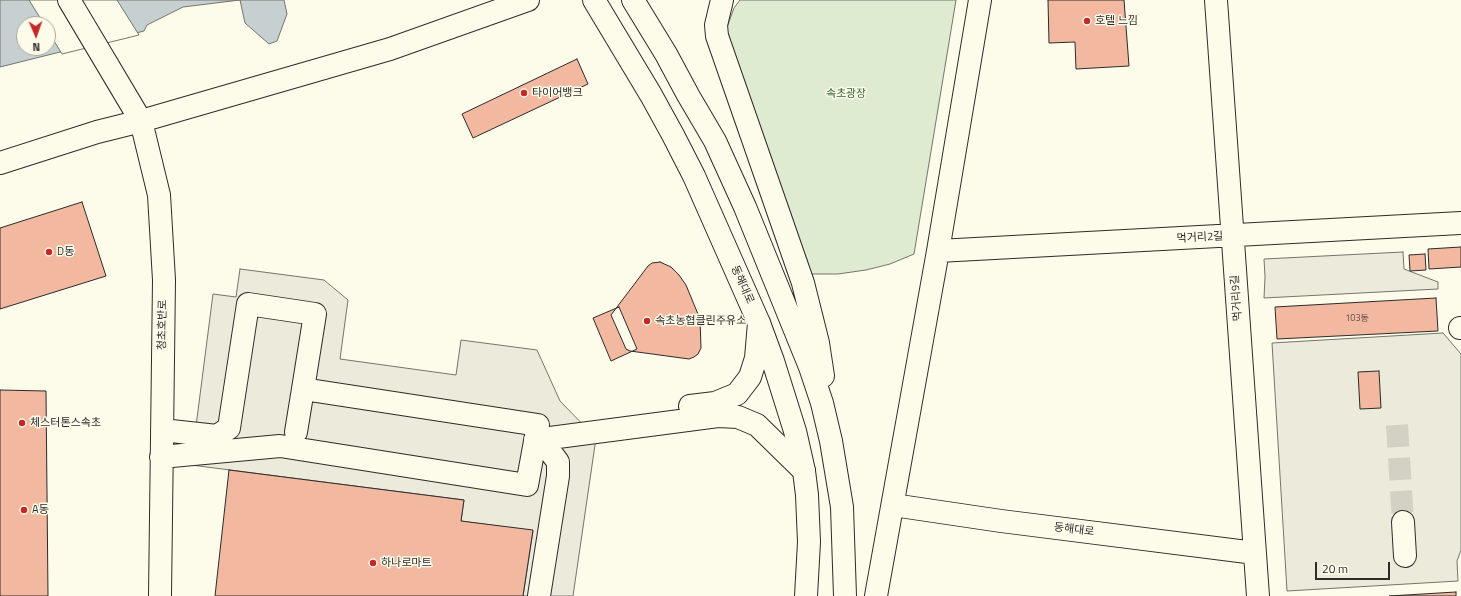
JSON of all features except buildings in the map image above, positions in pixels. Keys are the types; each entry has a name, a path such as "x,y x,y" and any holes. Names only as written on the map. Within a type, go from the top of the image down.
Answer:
{"street":[{"name":"청초호반로","path":"69,0 141,121 159,195 164,280 160,596"},
{"path":"0,163 97,132 141,121 390,49 528,0"},
{"name":"동해대로","path":"594,0 651,95 694,176 759,323 783,391 795,431 804,471 809,520 806,596"},
{"path":"633,0 666,54 688,96 715,141 745,207 810,367 822,403 831,441"},
{"path":"722,0 716,25 717,36 802,282 818,343 831,441 842,507 845,596"},
{"path":"876,596 938,251 980,0"},
{"name":"먹거리9길","path":"1216,0 1258,596"},
{"name":"먹거리2길","path":"938,251 1461,223"},
{"path":"162,430 217,436 230,428 248,304 314,314 296,432"},
{"path":"537,432 715,403 737,394 750,377 756,358 759,323"},
{"path":"303,389 537,432 718,416 738,417 757,425 804,471"},
{"path":"162,457 280,446 527,485 537,432"},
{"path":"537,432 558,462 558,476 539,596"},
{"name":"동해대로","path":"893,505 1001,521 1255,553"},
{"path":"1403,522 1405,556"}],"green space":[{"name":"속초광장","path":"740,0 956,0 914,254 890,264 866,270 838,274 810,274 726,30 734,8"}],"shaded area":[{"path":"0,0 240,0 183,7 147,25 144,31 56,53 56,16 16,16 16,56 44,56 0,67"},
{"path":"240,0 284,0 287,14 277,41 269,44 245,23"},
{"path":"1403,252 1404,269 1438,282 1438,289 1264,298 1264,259"},
{"path":"240,269 324,280 348,300 340,359 456,375 461,340 537,350 560,401 596,438 573,596 523,596 533,531 461,521 464,500 191,465 213,294 236,297"},
{"path":"1443,333 1461,354 1461,550 1457,561 1458,581 1287,591 1272,343"}],"pier":[{"path":"29,0 117,0 139,35 62,54 56,44 56,16 39,16"}],"tunnel":[{"path":"1397,425 1403,522"}],"place":[{"name":"호텔 느낌","path":"1087,21"},
{"name":"타이어뱅크","path":"524,93"},
{"name":"D동","path":"49,252"},
{"name":"속초농협클린주유소","path":"647,321"},
{"name":"체스터톤스속초","path":"22,423"},
{"name":"A동","path":"24,510"},
{"name":"하나로마트","path":"373,563"}]}
